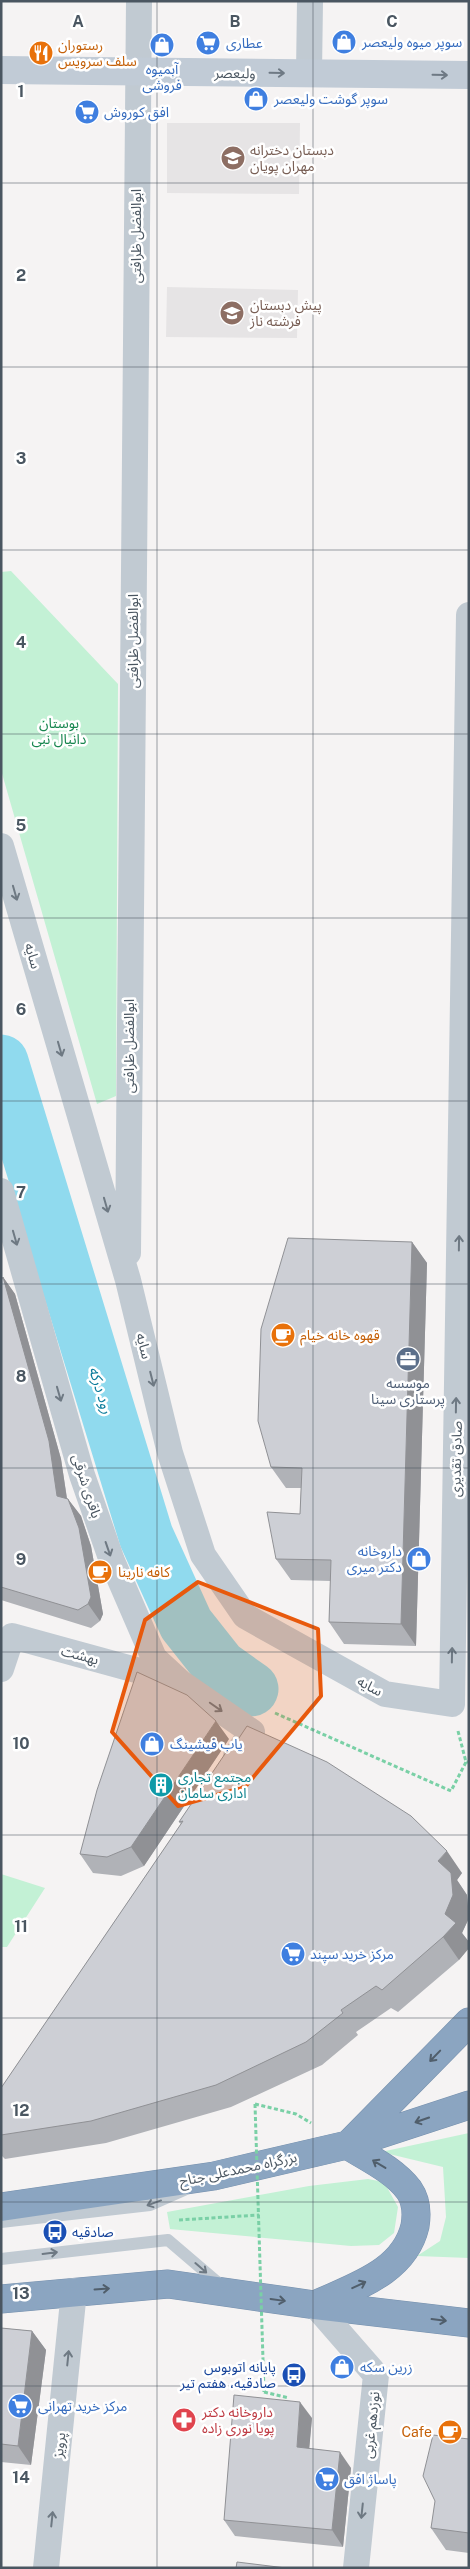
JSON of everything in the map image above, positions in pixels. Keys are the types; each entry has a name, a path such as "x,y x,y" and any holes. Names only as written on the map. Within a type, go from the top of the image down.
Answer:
{"highway":[{"path":"315,2305 369,2280 394,2264 411,2240 417,2213 410,2190 386,2168 347,2145 469,2022"},
{"name":"بزرگراه محمدعلی جناح","path":"1,2207 214,2176 347,2145 469,2105"},
{"path":"1,2299 168,2284 315,2305 469,2323"}],"main road":[{"name":"ولیعصر","path":"1,70 469,75"}],"street":[{"name":"ابوالفضل ظرافتی","path":"128,1280 139,1"},
{"path":"309,74 310,1"},
{"name":"صادق تقدیری","path":"452,1704 469,615"},
{"name":"سایه","path":"1,846 128,1280 170,1453 203,1555 245,1616 385,1694 452,1704"},
{"name":"باقری شرقی","path":"1,1191 82,1475 112,1562 154,1658 182,1682 252,1732 224,1774"},
{"name":"بهشت","path":"1,1670 12,1636 182,1682"},
{"name":"پرویز","path":"46,2568 74,2292"},
{"name":"نوزدهم غربی","path":"315,2305 376,2375 356,2568"}],"lane":[{"path":"1,2222 150,2205 214,2176"},
{"path":"1,2259 168,2240 230,2293"}],"path":[{"path":"272,1712 451,1790 467,1762 452,1704"},
{"path":"288,2398 264,2392 255,2104 296,2114"},
{"path":"193,2220 258,2215"}],"highlighted area":[{"path":"198,1582 318,1629 321,1696 245,1787 178,1806 112,1732 145,1620"}],"shaded area":[{"name":"دبستان دخترانه مهران پويان","path":"167,123 300,123 299,194 167,193"},
{"name":"پیش دبستان فرشته ناز","path":"167,287 298,290 297,338 166,337"}],"green space":[{"name":"بوستان دانیال نبی","path":"11,571 118,684 116,1096 97,1104 1,770 1,572"},
{"path":"1,1874 45,1888 7,1947 1,1947"},
{"path":"469,2133 469,2258 417,2256 440,2241 446,2217 443,2167 381,2152"},
{"path":"368,2179 384,2182 398,2207 394,2233 379,2245 351,2246 170,2229 167,2212 309,2186"}],"building":[{"path":"288,1238 412,1242 401,1624 329,1622 331,1560 276,1559 267,1512 300,1514 302,1468 271,1467 258,1421 261,1329"},
{"path":"3,1277 49,1441 57,1496 68,1499 79,1528 91,1597 88,1604 78,1610 1,1587 1,1281"},
{"name":"مجتمع تجاری اداری سامان","path":"137,1672 187,1695 216,1721 131,1847 107,1857 80,1854 97,1790"},
{"name":"مرکز خرید سپند","path":"247,1726 327,1762 411,1816 447,1851 438,1861 451,1873 453,1895 445,1914 456,1923 443,1937 382,1990 376,1986 341,2010 343,2013 306,2042 216,2085 91,2121 1,2135 1,2088 183,1821 179,1822 235,1739 237,1741"},
{"path":"1,2328 32,2331 18,2446 1,2444"},
{"name":"پاساژ افق","path":"234,2395 300,2402 297,2447 340,2452 332,2530 224,2520"},
{"path":"433,2435 469,2439 469,2533 431,2528 435,2501 423,2476"},
{"path":"237,2562 286,2568 236,2568"}],"waterway":[{"name":"رود درکه","path":"1,1062 146,1536 186,1624 220,1667 251,1689"}],"place":[{"name":"سوپر میوه ولیعصر","path":"344,42"},
{"name":"عطاری","path":"208,43"},
{"name":"آبمیوه فروشی","path":"162,45"},
{"name":"رستوران سلف سرویس","path":"41,53"},
{"name":"سوپر گوشت ولیعصر","path":"256,99"},
{"name":"افق کوروش","path":"87,112"},
{"name":"دبستان دخترانه مهران پويان","path":"233,158"},
{"name":"پیش دبستان فرشته ناز","path":"232,313"},
{"name":"قهوه خانه خیام","path":"283,1335"},
{"name":"موسسه پرستاری سینا","path":"408,1359"},
{"name":"داروخانه دکتر میری","path":"419,1559"},
{"name":"کافه نارینا","path":"100,1572"},
{"name":"یاب فیشینگ","path":"152,1744"},
{"name":"مجتمع تجاری اداری سامان","path":"161,1785"},
{"name":"مرکز خرید سپند","path":"293,1954"},
{"name":"صادقیه","path":"55,2232"},
{"name":"زرین سکه","path":"342,2367"},
{"name":"پایانه اتوبوس صادقیه، هفتم تیر","path":"294,2375"},
{"name":"مرکز خرید تهرانی","path":"20,2406"},
{"name":"داروخانه دکتر پویا نوری زاده","path":"184,2420"},
{"name":"Cafe","path":"450,2432"},
{"name":"پاساژ افق","path":"327,2479"}]}
